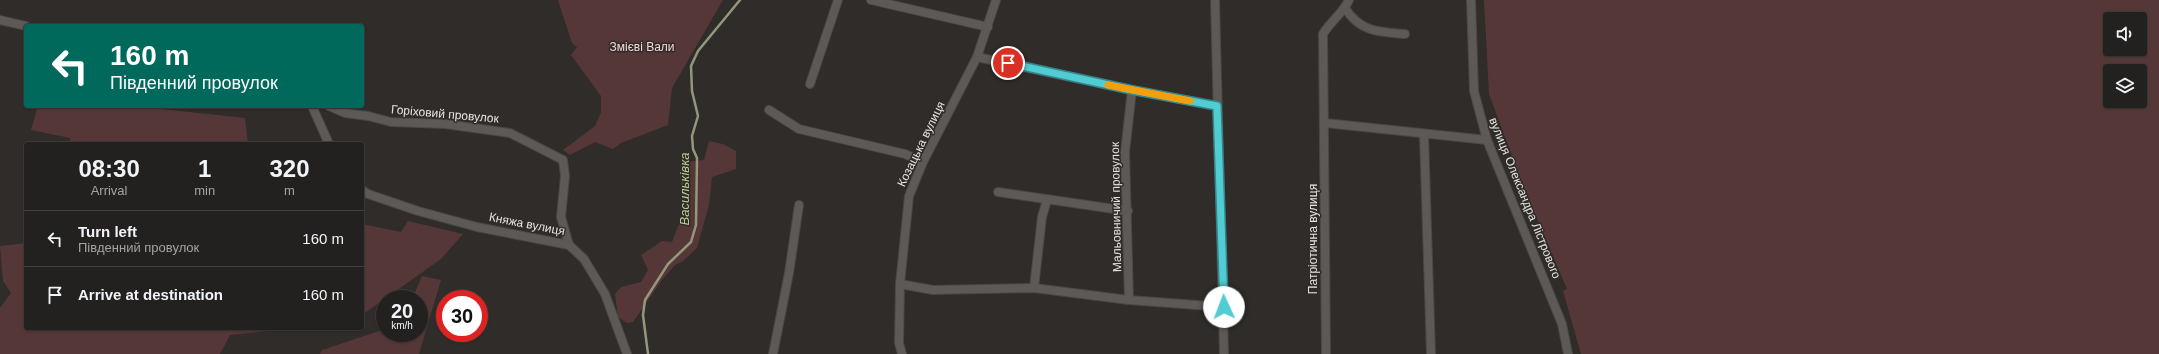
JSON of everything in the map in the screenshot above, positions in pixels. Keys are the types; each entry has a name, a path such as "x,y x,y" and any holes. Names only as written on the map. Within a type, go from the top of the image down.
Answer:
{"street":[{"path":"810,84 838,0"},
{"path":"872,0 988,27"},
{"name":"Козацька вулиця","path":"902,354 899,343 900,284 909,196 923,162 977,57 996,0"},
{"path":"1215,0 1224,354"},
{"name":"Патріотична вулиця","path":"1326,354 1325,123 1322,34 1330,22 1345,8 1349,0"},
{"name":"вулиця Олександра Лістрового","path":"1471,0 1474,91 1487,140 1562,324 1568,354"},
{"path":"1345,8 1352,19 1367,29 1405,34"},
{"path":"0,20 24,26"},
{"path":"977,57 1132,90 1217,106"},
{"name":"Мальовничий провулок","path":"1129,300 1128,211 1125,152 1132,90"},
{"path":"313,108 327,142"},
{"name":"Горіховий провулок","path":"334,108 345,113 368,116 391,122 459,125 510,133 564,160 565,176 561,217 569,244"},
{"path":"768,110 799,129 905,154 923,162"},
{"path":"1325,123 1424,135 1487,140"},
{"path":"1424,135 1431,354"},
{"name":"Княжа вулиця","path":"364,191 425,213 477,227 569,244 584,259 605,294 627,354"},
{"path":"998,192 1128,211"},
{"path":"1034,288 1042,217 1047,200"},
{"path":"773,354 789,273 799,205"},
{"path":"900,284 933,290 1034,288 1129,300 1224,307"}],"green space":[{"name":"Змієві Вали","path":"558,0 723,0 672,88 668,125 621,143 613,149 595,142 570,155 563,150 595,126 601,112 601,96 571,55 577,47 572,43"},
{"path":"1484,0 2159,0 2159,354 1581,354 1563,291 1567,289 1522,183 1489,94"},
{"path":"37,108 152,108 245,118 248,142 70,142 70,138 31,130"},
{"path":"709,141 723,144 736,151 736,169 712,177 709,205 697,248 683,261 675,265 662,280 633,322 627,323 618,317 615,294 621,287 641,282 648,270 641,255 662,241 672,242 684,211 680,172 685,162 704,160"},
{"path":"408,221 463,234 441,259 397,290 376,290 376,305 364,314 364,224 401,232"},
{"path":"24,243 24,330 276,330 230,335 220,354 0,354 0,308 11,293 3,281 0,246"},
{"path":"422,276 441,280 438,290 436,290 436,297 428,324 428,290 416,290"},
{"path":"376,332 376,342 423,342 419,354 320,354 322,350"}],"waterway":[{"name":"Васильківка","path":"648,354 643,315 645,300 668,264 691,242 696,225 697,158 693,149 692,136 698,116 692,91 691,66 698,51 740,0"}],"slow traffic":[{"path":"1108,85 1190,101"}],"route":[{"path":"1008,63 1132,90 1217,106 1224,307"}]}
